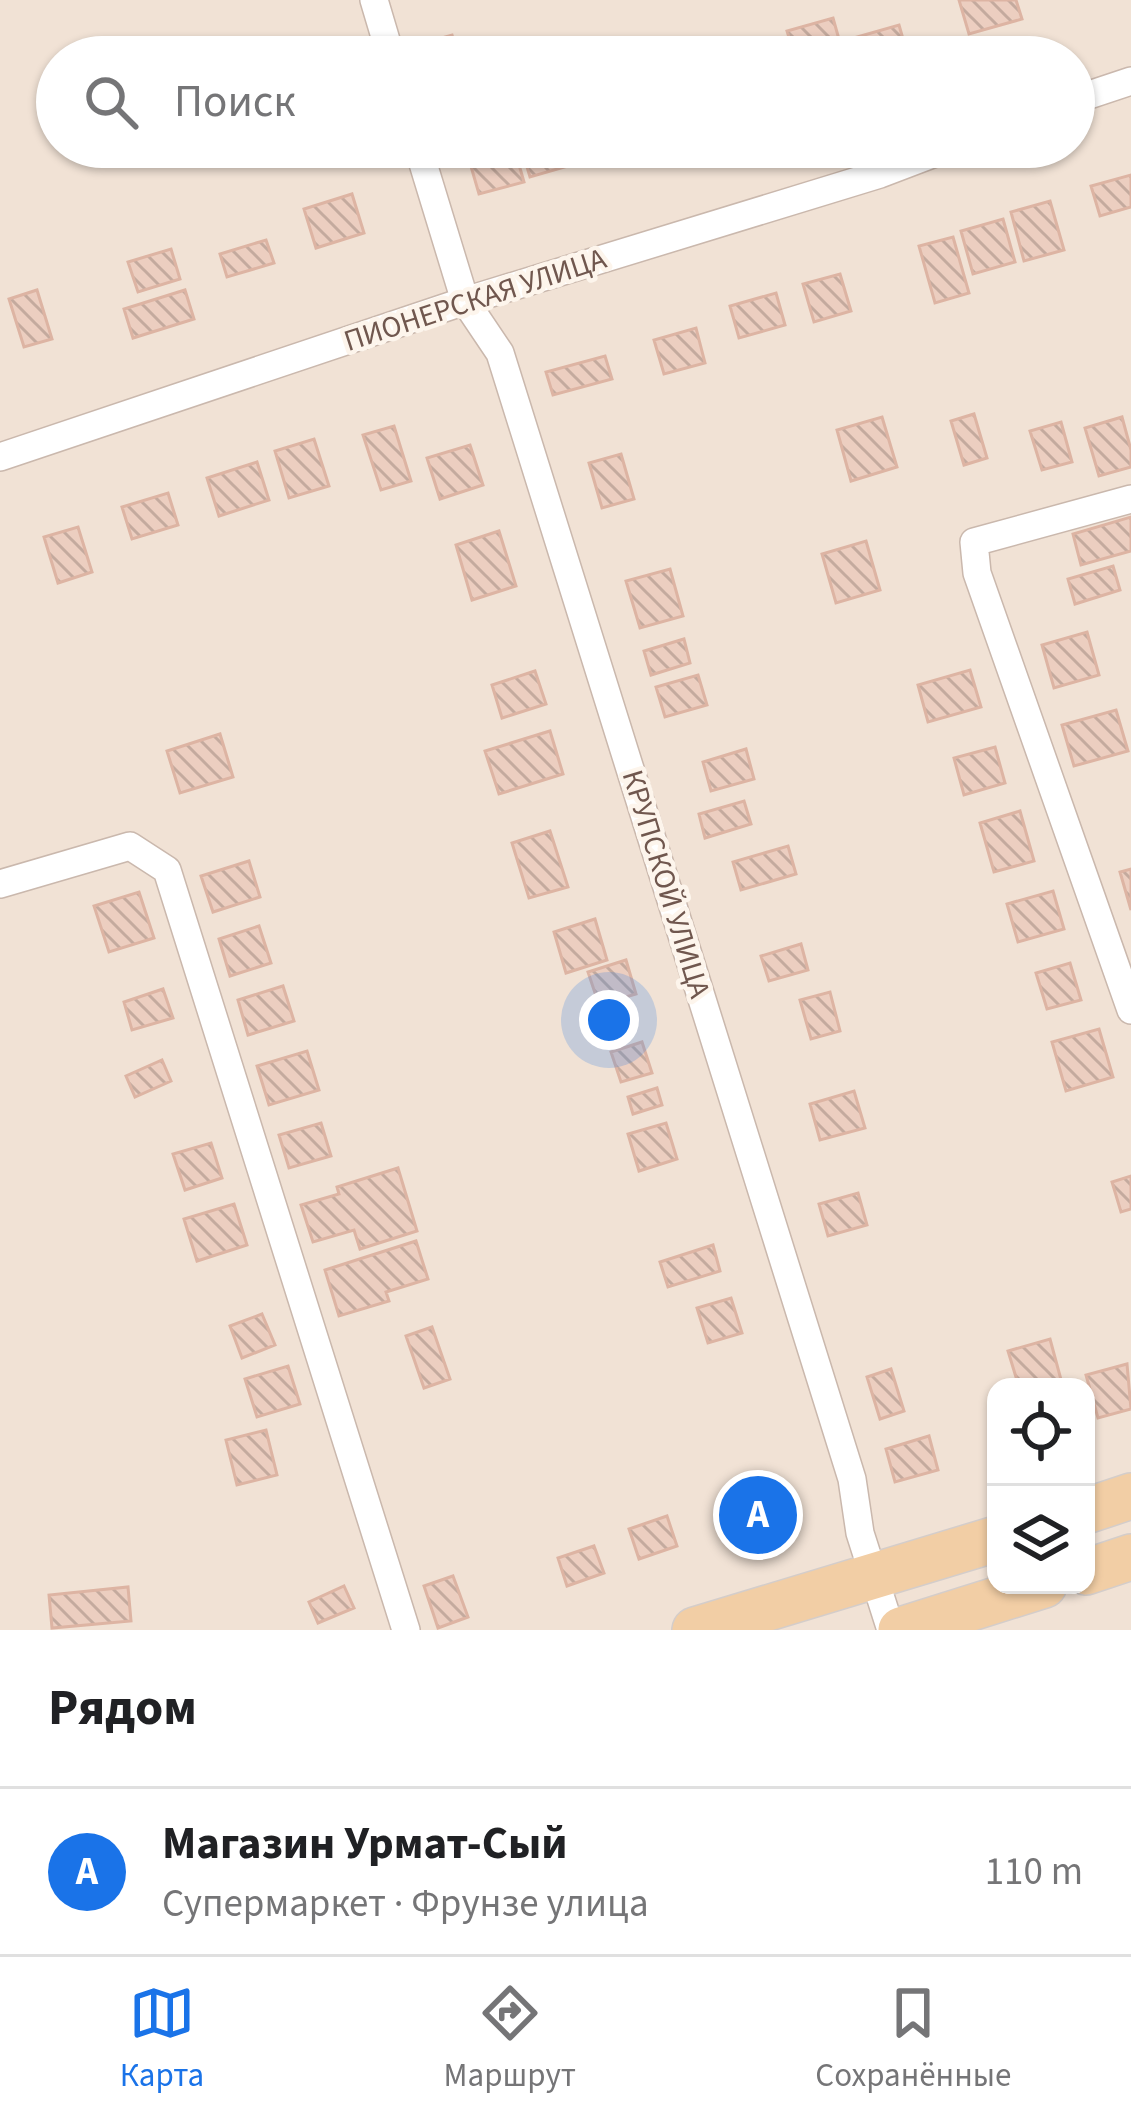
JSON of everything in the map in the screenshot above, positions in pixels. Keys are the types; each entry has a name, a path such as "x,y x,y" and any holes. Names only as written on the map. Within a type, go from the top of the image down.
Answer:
{"main road":[{"path":"1095,1507 1131,1496"},
{"path":"694,1630 987,1542"},
{"path":"1095,1568 1131,1557"},
{"path":"902,1630 1015,1594"}],"street":[{"path":"374,0 385,36"},
{"path":"1095,93 1131,81"},
{"name":"КРУПСКОЙ УЛИЦА","path":"424,168 464,301 500,353 852,1479 860,1533 891,1630"},
{"name":"ПИОНЕРСКАЯ УЛИЦА","path":"0,458 464,301 894,168"},
{"path":"1131,499 974,542 977,573 1131,1010"},
{"path":"0,884 130,846 167,870 406,1630"}],"shaded area":[{"path":"0,0 1131,0 1131,1630 0,1630"}],"building":[{"path":"959,0 1016,0 1022,19 969,34"},
{"path":"833,18 838,36 789,36 787,31"},
{"path":"899,25 902,36 860,36"},
{"path":"471,168 520,168 524,182 479,194"},
{"path":"527,168 561,168 530,177"},
{"path":"1131,175 1131,207 1100,216 1091,186"},
{"path":"352,194 364,233 316,248 304,209"},
{"path":"1050,201 1064,250 1024,261 1011,212"},
{"path":"1003,219 1015,262 973,274 961,231"},
{"path":"953,237 969,293 935,303 919,246"},
{"path":"266,240 274,263 227,277 220,254"},
{"path":"171,249 180,279 138,292 128,262"},
{"path":"840,274 851,311 814,322 803,284"},
{"path":"37,290 52,339 24,347 9,299"},
{"path":"185,290 194,319 133,338 124,309"},
{"path":"776,293 785,325 739,338 730,306"},
{"path":"696,328 705,363 664,374 654,340"},
{"path":"605,356 612,379 553,395 546,372"},
{"path":"974,414 987,458 964,465 951,421"},
{"path":"882,417 897,467 851,481 837,430"},
{"path":"1122,417 1131,467 1099,476 1085,428"},
{"path":"1061,422 1072,462 1042,470 1030,431"},
{"path":"394,426 411,481 381,490 363,435"},
{"path":"314,439 329,486 289,498 275,451"},
{"path":"470,445 483,485 440,499 427,458"},
{"path":"621,454 634,499 602,508 589,463"},
{"path":"257,462 269,500 219,516 207,478"},
{"path":"168,493 178,525 132,539 122,507"},
{"path":"1131,517 1131,551 1081,565 1073,534"},
{"path":"78,527 92,572 58,583 44,537"},
{"path":"499,531 516,586 472,600 456,545"},
{"path":"866,541 880,590 836,603 822,554"},
{"path":"1113,566 1120,590 1075,604 1068,579"},
{"path":"670,569 683,616 640,628 626,581"},
{"path":"1087,632 1099,675 1054,688 1042,645"},
{"path":"684,639 690,663 651,675 644,651"},
{"path":"970,670 981,707 928,722 918,685"},
{"path":"535,671 546,704 502,718 492,685"},
{"path":"698,675 707,705 665,717 656,687"},
{"path":"1116,710 1128,751 1074,766 1062,725"},
{"path":"550,731 563,774 499,794 485,751"},
{"path":"220,734 233,777 180,793 167,751"},
{"path":"995,747 1005,783 964,795 954,758"},
{"path":"746,749 754,779 711,791 703,762"},
{"path":"744,801 751,824 705,838 699,814"},
{"path":"1020,811 1034,861 994,872 980,823"},
{"path":"550,831 568,887 529,898 512,843"},
{"path":"788,846 796,874 741,890 733,862"},
{"path":"249,861 260,897 213,912 201,876"},
{"path":"1131,869 1131,910 1120,872"},
{"path":"1053,891 1064,929 1018,942 1007,904"},
{"path":"139,892 154,938 109,952 94,906"},
{"path":"595,919 607,960 566,973 554,932"},
{"path":"259,926 271,963 230,976 219,939"},
{"path":"801,944 808,970 769,981 761,956"},
{"path":"626,960 636,994 599,1005 588,972"},
{"path":"1070,963 1081,1000 1047,1009 1036,973"},
{"path":"283,986 294,1021 248,1035 238,1000"},
{"path":"163,989 173,1018 132,1030 124,1002"},
{"path":"830,992 840,1031 811,1039 800,1000"},
{"path":"1099,1029 1113,1077 1066,1091 1052,1042"},
{"path":"642,1042 652,1073 621,1082 611,1052"},
{"path":"307,1051 319,1090 269,1105 257,1066"},
{"path":"162,1060 171,1081 135,1097 126,1076"},
{"path":"657,1088 662,1105 633,1114 628,1097"},
{"path":"854,1091 865,1128 820,1140 810,1104"},
{"path":"321,1123 331,1156 289,1168 279,1135"},
{"path":"666,1123 677,1159 639,1171 628,1134"},
{"path":"211,1143 222,1178 185,1190 173,1154"},
{"path":"398,1168 417,1231 360,1249 354,1230 313,1242 301,1205 339,1194 337,1187"},
{"path":"1131,1176 1131,1209 1121,1212 1112,1182"},
{"path":"858,1193 867,1225 828,1236 819,1204"},
{"path":"234,1204 247,1245 197,1261 184,1219"},
{"path":"416,1241 428,1279 386,1292 389,1301 339,1316 325,1270"},
{"path":"713,1245 720,1271 668,1287 660,1262"},
{"path":"731,1298 742,1333 708,1343 697,1308"},
{"path":"262,1314 275,1345 242,1358 230,1326"},
{"path":"432,1327 450,1379 424,1388 406,1336"},
{"path":"1050,1339 1061,1378 1016,1378 1008,1351"},
{"path":"1127,1364 1131,1409 1098,1418 1095,1378 1086,1375"},
{"path":"288,1366 300,1404 257,1417 245,1379"},
{"path":"891,1369 904,1411 880,1419 867,1377"},
{"path":"266,1430 277,1475 237,1485 226,1440"},
{"path":"929,1436 938,1470 895,1482 886,1449"},
{"path":"767,1489 779,1522 742,1535 730,1502"},
{"path":"667,1516 677,1546 639,1559 629,1529"},
{"path":"594,1546 604,1573 567,1586 558,1558"},
{"path":"453,1576 468,1617 438,1628 424,1586"},
{"path":"344,1586 354,1608 318,1623 309,1602"},
{"path":"128,1587 131,1621 52,1628 49,1595"}],"place":[{"name":"Магазин Урмат-Сый","path":"758,1515"}]}
